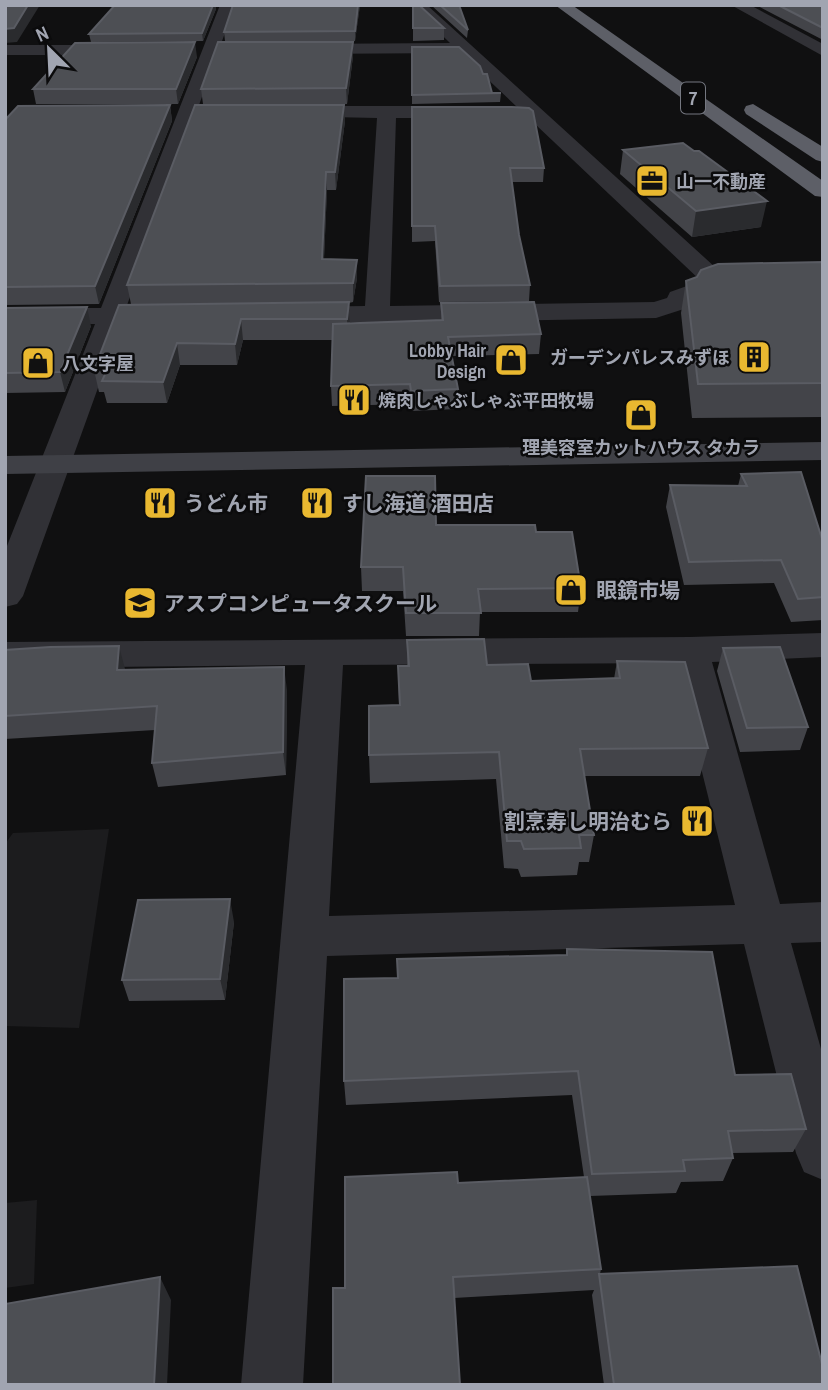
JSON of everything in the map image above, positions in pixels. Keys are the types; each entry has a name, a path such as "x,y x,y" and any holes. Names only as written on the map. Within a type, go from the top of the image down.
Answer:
{"highway":[{"name":"7","path":"562,5 823,191"},
{"path":"743,103 823,156"}],"street":[{"path":"5,596 228,5"},
{"path":"271,316 656,310 681,302 679,297 718,283 418,5"},
{"path":"738,5 823,51"},
{"path":"280,49 463,48"},
{"path":"5,50 144,50"},
{"path":"162,112 214,112"},
{"path":"267,112 479,112"},
{"path":"377,315 387,112"},
{"path":"506,112 532,112"},
{"path":"5,316 191,316"},
{"path":"5,465 823,452"},
{"path":"5,655 690,650 823,645"},
{"path":"690,650 823,1153"},
{"path":"272,1385 325,653"},
{"path":"305,937 823,922"}],"shaded area":[{"path":"109,829 79,1028 5,1026 5,844 13,833"},
{"path":"37,1200 34,1284 5,1288 5,1203"}],"building":[{"path":"5,5 28,5 14,28 5,29"},
{"path":"115,5 213,5 202,33 89,34"},
{"path":"233,5 358,5 355,31 224,32"},
{"path":"413,5 419,5 444,28 413,28"},
{"path":"440,5 459,5 468,30"},
{"path":"778,5 823,5 823,28"},
{"path":"195,42 176,89 33,89 75,43"},
{"path":"218,42 353,42 346,88 201,89"},
{"path":"412,47 459,47 480,66 483,74 487,74 492,93 501,93 412,95"},
{"path":"170,105 95,286 5,287 5,120 18,106"},
{"path":"195,105 344,105 335,172 326,172 322,259 357,260 353,283 127,285"},
{"path":"412,107 512,107 529,108 533,111 544,168 510,168 519,235 530,285 440,286 435,226 412,226"},
{"path":"683,143 694,151 699,151 767,201 696,211 623,150"},
{"name":"ガーデンパレスみずほ","path":"823,262 823,383 698,384 686,281 697,277 701,270 718,264"},
{"path":"349,302 347,319 241,319 235,344 177,343 163,382 102,381 107,370 94,370 119,305"},
{"path":"534,302 541,334 448,337 458,389 411,391 410,384 331,386 333,324 443,320 441,303"},
{"name":"八文字屋","path":"87,307 60,372 5,373 5,308"},
{"path":"801,472 823,542 823,597 798,599 781,560 689,562 670,485 747,486 741,474"},
{"path":"366,476 435,476 436,525 535,525 536,532 572,532 581,588 478,589 481,613 406,613 403,567 361,567"},
{"path":"484,639 487,665 528,664 531,681 620,678 617,661 685,662 708,748 580,749 594,835 579,835 581,848 524,849 521,841 507,841 499,752 369,755 369,706 400,705 398,666 409,666 407,640"},
{"path":"119,646 117,670 284,667 283,752 152,763 157,706 5,716 5,650"},
{"path":"780,647 808,727 747,728 723,648"},
{"path":"230,899 220,979 122,980 138,900"},
{"path":"567,949 712,952 735,1075 791,1074 806,1129 728,1131 733,1158 683,1160 685,1171 592,1174 578,1071 344,1081 344,979 398,978 397,959 567,955"},
{"path":"457,1172 458,1183 587,1177 601,1269 453,1277 460,1385 333,1385 333,1288 345,1288 345,1177"},
{"path":"797,1266 823,1368 823,1385 614,1385 599,1274"},
{"path":"160,1277 154,1385 5,1385 5,1304"}],"place":[{"name":"山一不動産","path":"652,181"},
{"name":"ガーデンパレスみずほ","path":"754,357"},
{"name":"Lobby Hair Design","path":"511,360"},
{"name":"八文字屋","path":"38,363"},
{"name":"焼肉しゃぶしゃぶ平田牧場","path":"354,400"},
{"name":"理美容室カットハウス タカラ","path":"641,415"},
{"name":"うどん市","path":"160,503"},
{"name":"すし海道 酒田店","path":"317,503"},
{"name":"眼鏡市場","path":"571,590"},
{"name":"アスプコンピュータスクール","path":"140,603"},
{"name":"割烹寿し明治むら","path":"697,821"}]}
